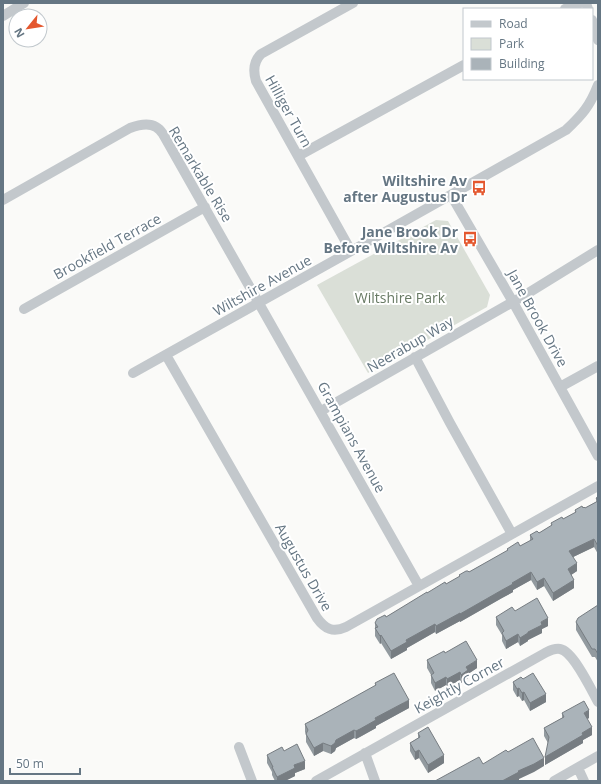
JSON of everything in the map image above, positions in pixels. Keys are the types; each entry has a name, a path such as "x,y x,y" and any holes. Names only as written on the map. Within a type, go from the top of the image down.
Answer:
{"street":[{"path":"3,16 24,3"},
{"name":"Hilliger Turn","path":"351,251 256,81 253,70 256,60 261,54 353,3"},
{"path":"568,8 580,3"},
{"path":"593,23 598,40"},
{"path":"298,156 463,66"},
{"name":"Wiltshire Avenue","path":"133,373 566,130 587,108 598,85"},
{"name":"Remarkable Rise","path":"3,200 130,128 150,124 156,127 163,134 259,302"},
{"name":"Jane Brook Drive","path":"452,195 598,456"},
{"name":"Brookfield Terrace","path":"24,309 205,207"},
{"name":"Neerabup Way","path":"321,411 512,302 598,250"},
{"name":"Grampians Avenue","path":"259,302 419,586"},
{"name":"Augustus Drive","path":"166,355 317,618 322,626 328,629 340,630 346,627 598,486"},
{"path":"415,357 512,534"},
{"path":"560,387 598,366"},
{"name":"Keightly Corner","path":"316,781 553,649 560,649 567,652 574,659 598,702"},
{"path":"239,748 252,781"},
{"path":"365,754 375,781"},
{"path":"554,781 598,756"},
{"path":"578,768 584,781"}],"green space":[{"name":"Wiltshire Park","path":"436,220 448,221 490,295 487,307 368,373 317,285"}],"building":[{"path":"598,501 598,546 594,539 569,551 577,563 568,569 574,580 553,593 544,578 537,582 531,572 460,614 436,626 435,624 406,640 407,642 391,651 375,628 378,627 375,623 377,619 385,615 386,617 445,582 446,584 466,571 469,572 508,550 507,549 518,542 520,546 533,539 530,535 537,531 539,533 552,525 551,523 576,512 575,510 582,506 585,508"},
{"path":"537,598 548,618 541,622 542,625 520,638 518,634 506,641 502,633 504,631 496,617 512,607 515,611"},
{"path":"598,605 598,654 595,649 592,649 576,622 578,618"},
{"path":"466,641 477,660 466,667 468,670 461,675 460,672 435,683 431,675 434,673 427,660 444,651 445,653"},
{"path":"394,673 409,700 375,718 376,720 360,729 356,731 354,730 336,740 331,746 323,743 314,748 306,734 308,730 305,724 376,685 375,683"},
{"path":"533,673 546,694 530,703 524,692 522,693 519,688 517,689 513,682 521,677 523,679"},
{"path":"584,701 589,710 584,713 592,727 582,733 583,735 545,757 549,737 544,728 564,717 562,713"},
{"path":"428,727 444,755 428,765 419,750 415,752 410,743 420,737 418,733"},
{"path":"533,738 544,758 502,781 435,781 479,757 483,764 506,750 508,752"},
{"path":"297,744 305,761 294,765 295,768 277,777 267,755 282,747 284,751"}],"place":[{"name":"Wiltshire Av after Augustus Dr","path":"479,188"},
{"name":"Jane Brook Dr Before Wiltshire Av","path":"470,239"}]}
